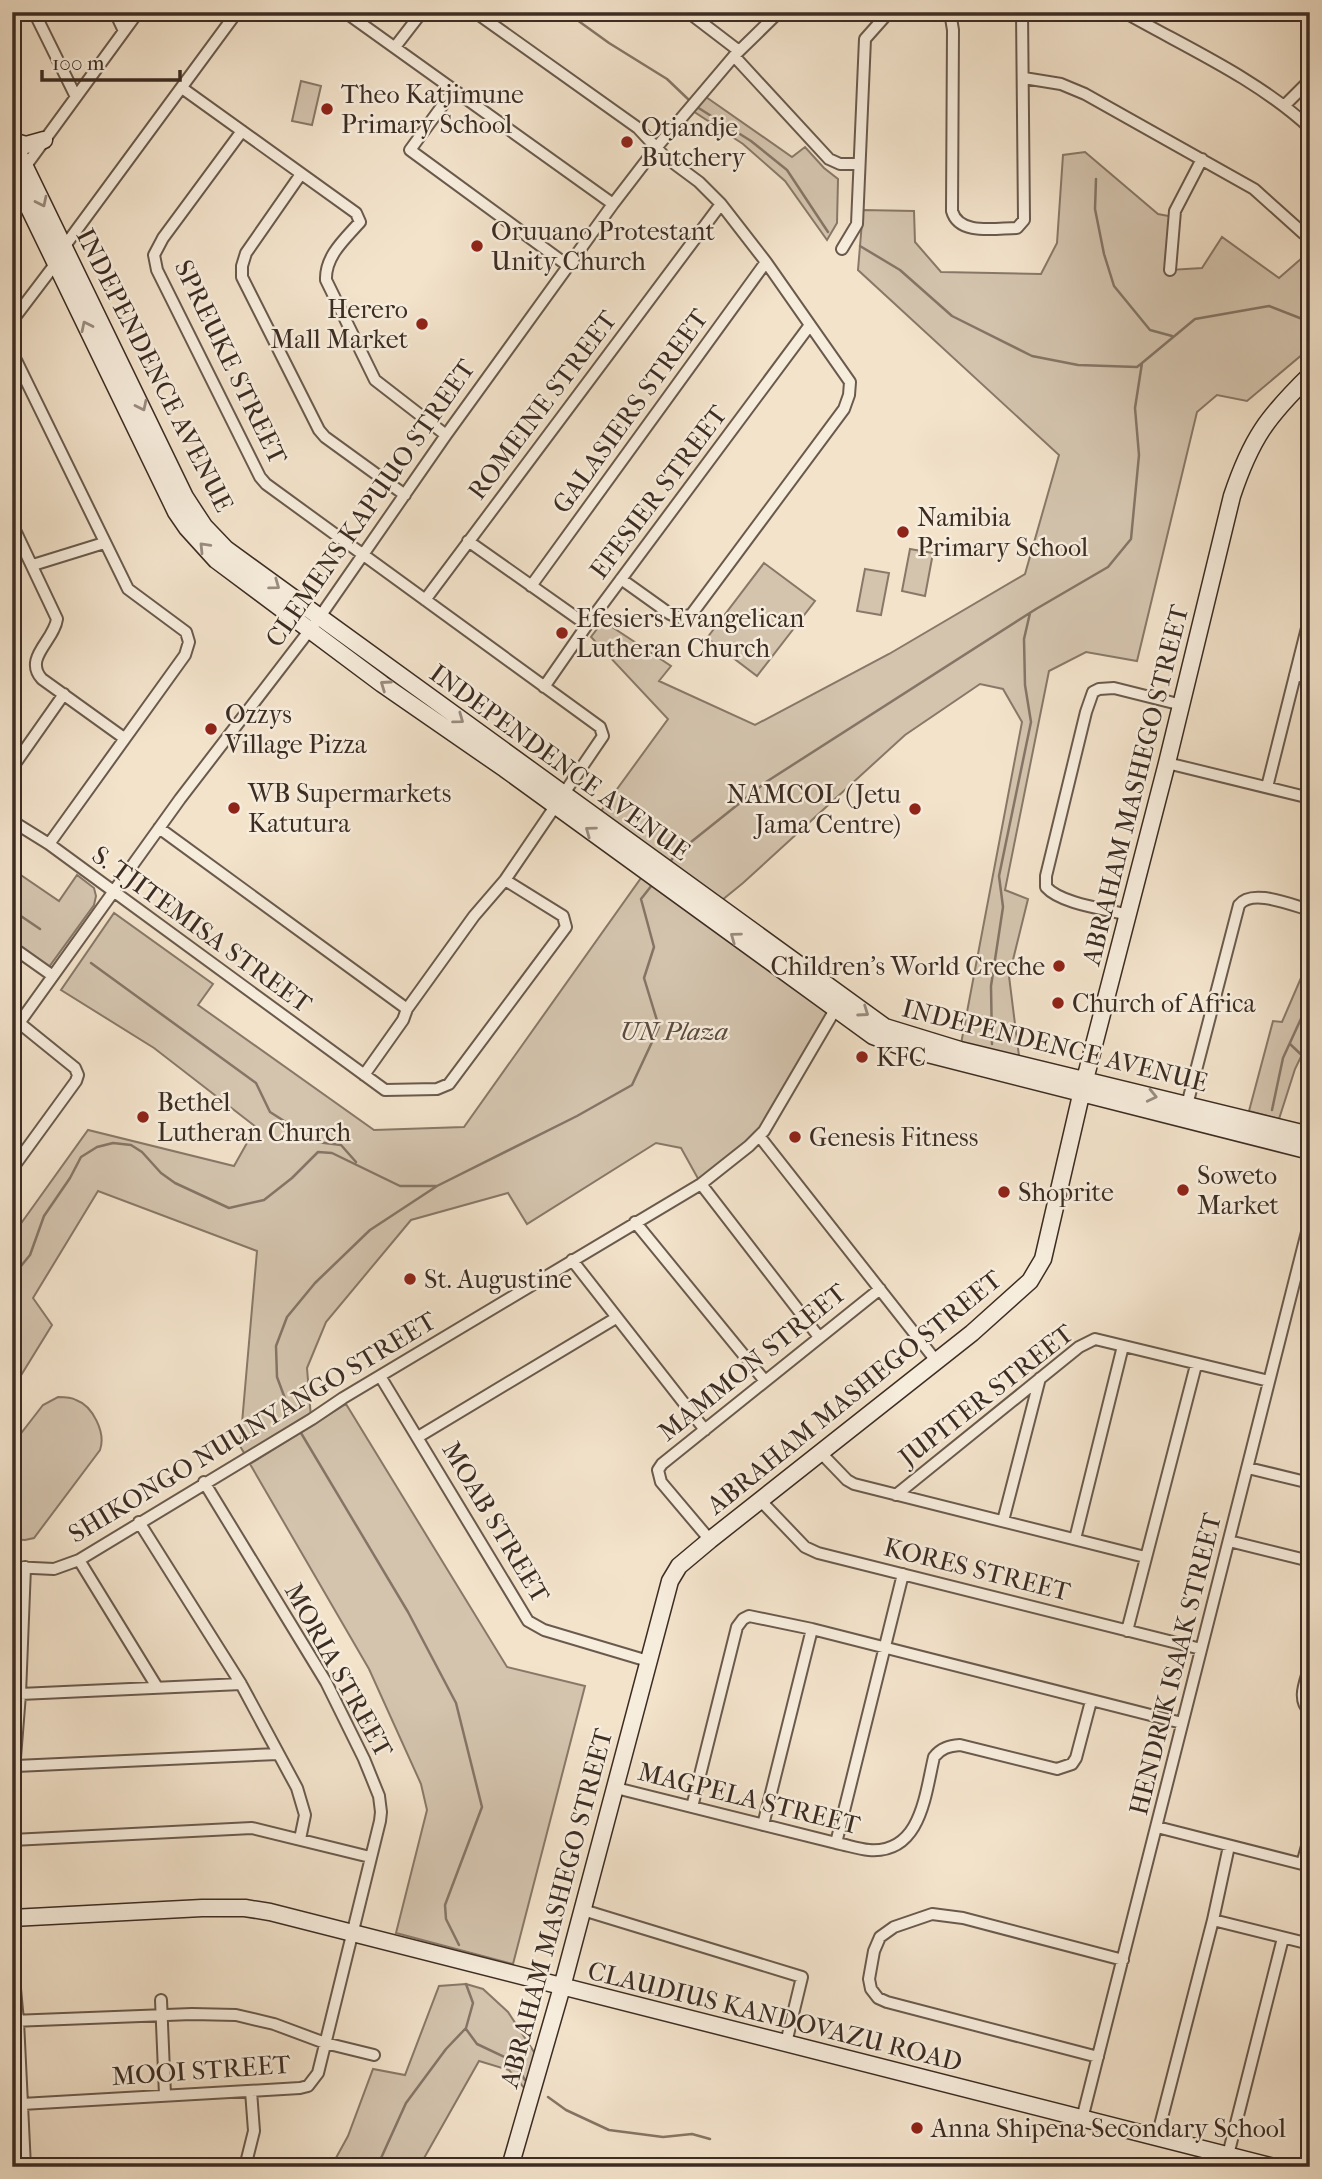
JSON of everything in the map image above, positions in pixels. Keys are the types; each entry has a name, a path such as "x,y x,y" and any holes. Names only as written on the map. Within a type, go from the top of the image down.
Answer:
{"main road":[{"path":"12,141 26,145 44,140"},
{"name":"INDEPENDENCE AVENUE","path":"12,141 16,175 29,207 176,512 216,559 315,624 685,891 838,1003 882,1041 1083,1088 1310,1151"},
{"name":"INDEPENDENCE AVENUE","path":"16,175 64,247 195,514 225,548 315,624"},
{"path":"12,203 29,207"},
{"name":"ABRAHAM MASHEGO STREET","path":"510,2167 562,1987 670,1581 679,1566 937,1362 1030,1281 1037,1270 1182,705 1232,496 1242,465 1255,438 1310,375"},
{"name":"INDEPENDENCE AVENUE","path":"1083,1088 1192,1106 1310,1135"},
{"path":"1192,1106 1257,1130 1310,1143"},
{"name":"CLAUDIUS KANDOVAZU ROAD","path":"12,1918 145,1910 245,1909 270,1912 1273,2167"}],"street":[{"path":"34,12 76,97"},
{"path":"115,12 124,31"},
{"path":"16,175 138,12"},
{"path":"64,247 237,12"},
{"path":"345,12 613,204"},
{"path":"395,47 422,12"},
{"path":"475,12 638,128 656,148 699,182 721,204 766,262 850,382 844,409 691,615 677,617 670,614 621,579"},
{"path":"688,12 737,53 829,159 841,164 859,164"},
{"name":"CLEMENS KAPUUO STREET","path":"12,1033 16,1020 53,976 159,828 315,624 446,435 613,204 656,148 737,53 779,12"},
{"path":"842,249 857,224 863,45 867,34 889,12"},
{"path":"950,12 953,30 952,211 954,219 961,226 971,228 1017,228 1022,225 1024,219 1022,12"},
{"path":"1130,14 1285,105 1310,128"},
{"path":"1024,78 1072,87 1254,189 1303,233 1310,236"},
{"path":"1285,105 1310,80"},
{"path":"183,88 360,218 331,257 326,280 372,376 381,387 446,435"},
{"path":"453,91 410,150 568,265"},
{"name":"SPREUKE STREET","path":"242,131 157,247 155,262 260,477 266,484 600,727 603,736 558,800"},
{"path":"1170,270 1175,211 1202,159"},
{"path":"301,174 246,253 242,266 243,277 319,430 405,495"},
{"name":"ROMEINE STREET","path":"425,600 721,204"},
{"name":"GALASIERS STREET","path":"531,586 766,262"},
{"path":"12,321 56,263"},
{"name":"EFESIER STREET","path":"544,687 810,325"},
{"path":"12,352 131,593 186,632 189,642 185,655 49,844"},
{"path":"12,524 57,619 55,629 35,661 35,670 42,679 124,738"},
{"path":"468,541 587,625"},
{"path":"33,565 104,542"},
{"path":"1267,787 1310,616"},
{"path":"1294,675 1310,678"},
{"path":"1129,915 1065,898 1052,893 1046,887 1046,876 1086,712 1093,692 1107,687 1182,705"},
{"path":"12,768 64,694"},
{"path":"1167,763 1310,798"},
{"path":"364,1075 403,1020 407,1009 474,916 505,880 558,800"},
{"name":"S. TJITEMISA STREET","path":"12,821 49,844 389,1091 438,1089 449,1084 566,927 563,916 505,880"},
{"path":"159,828 407,1009"},
{"path":"1192,1106 1239,905 1245,898 1255,896 1310,910"},
{"path":"12,947 53,976"},
{"name":"SHIKONGO NUUNYANGO STREET","path":"12,1567 54,1569 79,1560 701,1184 760,1137 838,1003"},
{"path":"12,1169 78,1075 75,1068 16,1020"},
{"path":"760,1137 937,1362"},
{"path":"701,1184 819,1337"},
{"path":"635,1222 765,1381"},
{"name":"HENDRIK ISAAK STREET","path":"1082,2119 1309,1227"},
{"path":"572,1260 705,1430"},
{"name":"MAMMON STREET","path":"710,1540 659,1477 659,1470 665,1460 880,1289"},
{"path":"418,1437 617,1318"},
{"name":"JUPITER STREET","path":"896,1495 1090,1340 1269,1381"},
{"path":"1074,1539 1124,1346"},
{"path":"1127,1631 1196,1365"},
{"name":"MOAB STREET","path":"380,1376 528,1621 544,1630 648,1661"},
{"path":"1003,1521 1040,1378"},
{"path":"820,1452 850,1482 1145,1557"},
{"path":"1248,1468 1310,1483"},
{"name":"MORIA STREET","path":"204,1482 326,1682 364,1759 381,1805 382,1812 351,1933"},
{"name":"KORES STREET","path":"760,1500 805,1547 818,1553 1201,1649"},
{"path":"139,1522 241,1684 297,1788 305,1815 300,1839"},
{"path":"1229,1541 1310,1561"},
{"path":"79,1560 157,1687"},
{"path":"12,1796 16,1766 25,1567"},
{"path":"836,1843 903,1574"},
{"path":"692,1807 740,1622 750,1616 812,1629 1182,1723"},
{"path":"763,1825 812,1629"},
{"path":"1310,1665 1302,1695 1303,1703 1310,1712"},
{"path":"20,1694 241,1684"},
{"name":"MAGPELA STREET","path":"616,1788 836,1843 879,1850 908,1836 915,1829 934,1757 939,1751 951,1745 960,1745 1057,1769 1072,1763 1091,1701"},
{"path":"16,1766 278,1754"},
{"path":"1157,1827 1306,1865 1310,1835"},
{"path":"12,1840 252,1828 370,1857"},
{"path":"1157,2137 1213,1920 1228,1846"},
{"path":"583,1910 802,1977 786,2043"},
{"path":"1098,2057 887,2002 878,1998 871,1989 870,1964 880,1937 894,1927 932,1914 963,1918 1123,1959"},
{"path":"1213,1920 1310,1944"},
{"name":"MOOI STREET","path":"22,2104 308,2086 317,2073 351,1933"},
{"path":"1228,2155 1283,1938"},
{"path":"12,1957 22,2104 18,2151 25,2167"},
{"path":"161,2000 165,2095"},
{"path":"15,2021 236,2015 274,2024 325,2043 374,2055"},
{"path":"245,2167 254,2131 251,2091"}],"green space":[{"path":"301,81 321,86 312,125 292,121"},
{"path":"706,97 792,157 805,147 838,179 837,223 827,240 785,181 743,144 693,111"},
{"path":"1085,152 1158,214 1174,217 1170,270 1202,268 1222,237 1279,278 1310,251 1310,348 1247,401 1217,395 1197,412 1137,661 1086,652 1049,671 1005,890 1028,899 1009,976 1020,1064 960,1049 1022,722 1003,689 980,684 905,735 716,905 596,818 668,719 591,637 603,621 671,666 659,681 755,725 889,654 1025,574 1059,455 858,270 863,210 914,211 915,242 941,272 1041,274 1057,243 1063,155"},
{"path":"910,549 933,553 925,596 902,591"},
{"path":"764,563 815,601 757,676 707,638"},
{"path":"865,569 889,573 881,615 857,611"},
{"path":"12,869 59,901 77,875 94,888 94,905 46,971 12,947"},
{"name":"UN Plaza","path":"646,871 835,1009 764,1131 701,1184 681,1148 656,1143 527,1224 508,1193 411,1220 326,1322 307,1368 311,1418 247,1458 240,1446 257,1251 98,1191 33,1298 52,1325 12,1390 12,1236 88,1130 234,1166 256,1127 154,1048 61,990 114,913 213,984 198,1005 374,1130 464,1127"},
{"path":"1310,957 1310,1038 1295,1069 1279,1119 1249,1111 1273,1021 1282,1022"},
{"path":"58,1397 74,1399 93,1414 100,1428 100,1450 34,1538 12,1539 12,1445 43,1405"},
{"path":"346,1404 507,1667 585,1686 513,1964 396,1933 427,1810 421,1784 369,1669 250,1464"},
{"path":"466,1984 483,1989 508,2012 536,2055 525,2089 509,2070 479,2061 419,2167 331,2167 348,2136 373,2069 405,2075 439,1986"}],"waterway":[{"path":"566,12 667,79 689,100"},
{"path":"697,107 751,141 787,170 828,232"},
{"path":"1096,179 1095,209 1114,286 1150,330 1172,336"},
{"path":"860,246 900,270 952,316 1032,356 1078,365 1137,367 1142,363"},
{"path":"669,863 676,854 766,782 1036,609 1108,567 1131,539 1139,455 1135,408 1142,363 1195,319 1269,306 1310,322"},
{"path":"992,1044 991,986 1003,907 999,876 1031,722 1025,685 1024,639 1030,613"},
{"path":"290,1412 277,1377 276,1346 287,1317 315,1283 370,1230 437,1186 577,1116 632,1085 659,1027 644,978 654,947 641,899 652,885"},
{"path":"12,910 40,929"},
{"path":"91,963 256,1083 270,1112 317,1142 341,1145 356,1162"},
{"path":"1272,1110 1283,1058 1310,999"},
{"path":"1290,1044 1310,1063"},
{"path":"12,1277 30,1255 44,1216 81,1157 97,1147 113,1143 131,1145 175,1183 229,1208 264,1200 292,1178 318,1152 332,1153 400,1186 437,1186"},
{"path":"301,1433 408,1612 456,1703 482,1807 445,1905 446,1919 459,1945"},
{"path":"377,2167 406,2103 446,2049 466,2028 473,2003 466,1984"},
{"path":"466,2029 477,2044 513,2061 525,2080"},
{"path":"548,2097 566,2110 609,2130 663,2137 692,2134 710,2139"}],"place":[{"name":"Theo Katjimune Primary School","path":"327,109"},
{"name":"Otjandje Butchery","path":"627,142"},
{"name":"Oruuano Protestant Unity Church","path":"477,246"},
{"name":"Herero Mall Market","path":"422,324"},
{"name":"Namibia Primary School","path":"903,532"},
{"name":"Efesiers Evangelican Lutheran Church","path":"562,633"},
{"name":"Ozzys Village Pizza","path":"211,729"},
{"name":"WB Supermarkets Katutura","path":"234,808"},
{"name":"NAMCOL (Jetu Jama Centre)","path":"915,809"},
{"name":"Children's World Creche","path":"1059,966"},
{"name":"Church of Africa","path":"1058,1003"},
{"name":"KFC","path":"862,1057"},
{"name":"Bethel Lutheran Church","path":"143,1117"},
{"name":"Genesis Fitness","path":"795,1137"},
{"name":"Soweto Market","path":"1183,1190"},
{"name":"Shoprite","path":"1004,1192"},
{"name":"St. Augustine","path":"410,1279"},
{"name":"Anna Shipena Secondary School","path":"917,2128"}]}
